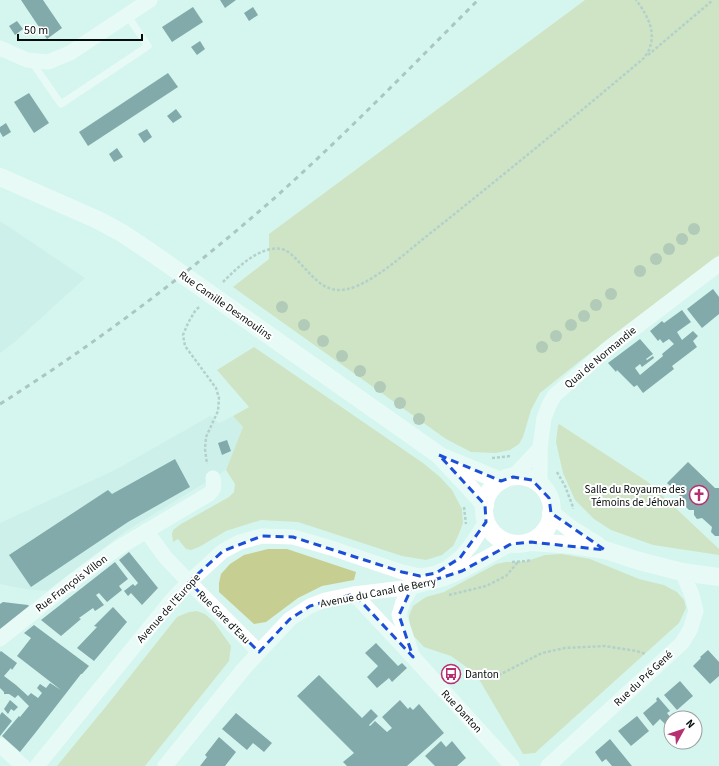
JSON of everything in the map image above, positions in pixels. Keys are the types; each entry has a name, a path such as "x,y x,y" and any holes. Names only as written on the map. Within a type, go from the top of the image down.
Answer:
{"street":[{"path":"0,48 27,60 48,62 70,53 150,0"},
{"name":"Rue Camille Desmoulins","path":"0,177 98,220 122,233 152,253 439,455 466,484 485,514"},
{"name":"Quai de Normandie","path":"540,485 540,448 544,418 555,395 606,350 719,264"},
{"path":"540,448 507,479 493,487 488,495 485,514 492,532 500,539 511,544 531,542 574,545 605,550 639,561 682,572 719,577"},
{"name":"Rue Camille Desmoulins","path":"439,455 507,479"},
{"path":"507,479 523,477 532,480 540,485 549,498 551,506 549,522 539,537 531,542"},
{"name":"Rue François Villon","path":"0,639 73,581 118,548 208,494 213,490 213,478"},
{"path":"551,513 571,529 605,550"},
{"name":"Avenue de l'Europe","path":"37,766 171,601 189,582 223,551 240,542 262,536 293,537 332,548 402,572 420,576 436,573 447,568 460,558 471,545 485,514"},
{"path":"146,531 166,558 189,582"},
{"name":"Avenue du Canal de Berry","path":"164,766 259,652 290,619 310,606 325,600 354,594 412,587 443,579 462,571 511,544"},
{"name":"Rue du Pré Gené","path":"548,766 682,643 690,630 696,611 692,595 682,572"},
{"name":"Rue Gare d'Eau","path":"189,582 259,652"},
{"name":"Rue Danton","path":"412,587 403,602 399,615 413,657"},
{"name":"Rue Danton","path":"354,594 512,766"},
{"path":"0,745 23,766"}],"lane":[{"path":"30,60 61,104 148,46 127,15"}],"path":[{"path":"636,0 649,21 653,36 650,49 644,58"},
{"path":"221,285 240,266 256,255 270,249 282,250 291,254 324,286 335,290 346,290 368,281 392,264 521,161 713,0"},
{"path":"200,306 195,311 183,335 185,346 216,388 219,398 218,411 206,437 204,449 208,466 213,478"},
{"path":"474,678 492,678 542,652 565,648 605,646 636,651 664,659"}],"highlighted area":[{"path":"439,455 501,481 513,477 532,480 549,498 551,513 605,550 531,542 511,544 462,571 412,587 399,615 413,657 354,594 310,606 290,619 259,652 189,582 223,551 262,536 293,537 402,572 420,576 436,573 460,558 486,522 485,505"}],"shaded area":[{"path":"0,221 85,278 16,341 0,353"},
{"path":"210,416 219,423 233,416 243,427 226,470 126,531 47,591 24,589 0,584 0,523 115,470"}],"green space":[{"path":"585,0 719,0 719,255 540,393 531,410 523,437 519,444 510,450 496,453 471,452 446,439 233,287 269,259 269,234"},
{"path":"254,347 423,463 440,477 452,490 462,509 463,523 453,546 442,555 426,560 402,556 298,522 261,520 226,531 191,550 186,549 178,539 173,542 173,530 229,497 234,492 235,484 226,470 243,427 233,416 249,407 217,370"},
{"path":"559,424 648,482 719,549 719,555 653,545 611,530 594,519 575,500 563,473 556,442"},
{"path":"268,549 287,549 356,572 354,580 322,586 298,598 266,622 254,624 219,592 219,583 221,574 230,564 244,555"},
{"path":"562,554 590,559 639,579 664,585 677,592 684,600 686,608 679,623 535,753 523,754 480,681 472,671 451,656 424,647 410,632 409,616 413,606 426,597 444,592 496,564 527,561 545,555"},
{"path":"197,611 205,614 214,622 231,646 229,661 145,766 57,766 177,617 189,612"}],"building":[{"path":"21,0 43,0 62,28 47,39"},
{"path":"220,0 236,0 225,8"},
{"path":"193,7 203,22 172,42 162,27"},
{"path":"253,7 258,15 249,21 244,13"},
{"path":"17,21 23,29 15,35 9,26"},
{"path":"200,41 205,49 197,55 191,47"},
{"path":"168,73 178,87 88,146 79,132"},
{"path":"29,93 49,123 34,133 14,102"},
{"path":"176,109 182,117 173,123 167,116"},
{"path":"6,123 11,132 3,137 0,132 0,127"},
{"path":"147,129 152,137 144,143 138,134"},
{"path":"117,148 123,157 114,162 109,154"},
{"path":"713,289 719,297 719,314 702,328 687,309"},
{"path":"682,310 691,322 677,332 682,340 693,331 698,336 693,341 697,347 672,366 674,369 643,393 637,385 634,387 608,363 640,339 653,354 646,359 647,360 653,356 654,358 642,367 640,364 635,368 640,375 663,356 662,354 674,344 669,339 663,343 660,339 658,341 650,331 662,321 664,323"},
{"path":"227,440 231,451 222,455 218,443"},
{"path":"175,459 190,487 128,522 31,587 9,555 108,490 112,494"},
{"name":"Salle du Royaume des Témoins de Jéhovah","path":"688,462 715,488 719,488 719,536 715,536 711,532 712,527 702,518 697,519 694,515 694,510 689,510 685,506 685,501 667,483"},
{"path":"129,552 158,588 142,605 131,593 128,596 124,591 133,584 135,586 138,583 119,560"},
{"path":"115,562 128,579 119,586 122,590 107,602 99,593 96,595 104,605 95,611 93,608 79,618 81,619 61,636 41,620"},
{"path":"3,602 29,606 0,629 0,604"},
{"path":"113,607 127,622 94,661 77,648 97,627 94,626"},
{"path":"34,625 89,666 81,674 20,752 2,736 29,706 18,695 15,698 9,694 4,694 0,688 0,652 1,651 17,663 12,670 11,668 4,676 28,696 31,693 38,698 42,693 37,688 40,684 46,688 50,683 61,690 17,656 31,638 24,633"},
{"path":"376,643 398,666 402,663 407,668 392,682 389,678 377,688 367,677 378,666 365,653"},
{"path":"708,650 719,662 719,676 710,684 693,666"},
{"path":"319,675 362,718 371,709 378,716 369,725 370,726 375,721 387,732 392,728 382,717 400,700 408,709 410,707 413,710 419,704 444,733 407,766 347,766 343,762 354,753 297,696"},
{"path":"680,681 693,696 677,710 664,695"},
{"path":"658,697 669,710 663,710 663,722 660,719 653,726 643,713 657,701 656,699"},
{"path":"10,700 18,707 14,711 11,709 8,714 4,709"},
{"path":"2,712 12,721 0,736 0,715"},
{"path":"236,713 272,743 264,752 253,743 247,750 222,729"},
{"path":"637,716 649,731 631,746 618,731"},
{"path":"219,737 236,752 225,766 200,766 207,757 205,755"},
{"path":"610,739 632,766 612,766 606,759 602,762 595,752"},
{"path":"441,741 446,747 452,741 466,758 457,766 435,766 425,756"}],"railway":[{"path":"0,404 70,358 139,308 172,283 270,202 376,102 478,0"}],"place":[{"name":"Salle du Royaume des Témoins de Jéhovah","path":"699,495"},
{"name":"Danton","path":"451,674"}]}
